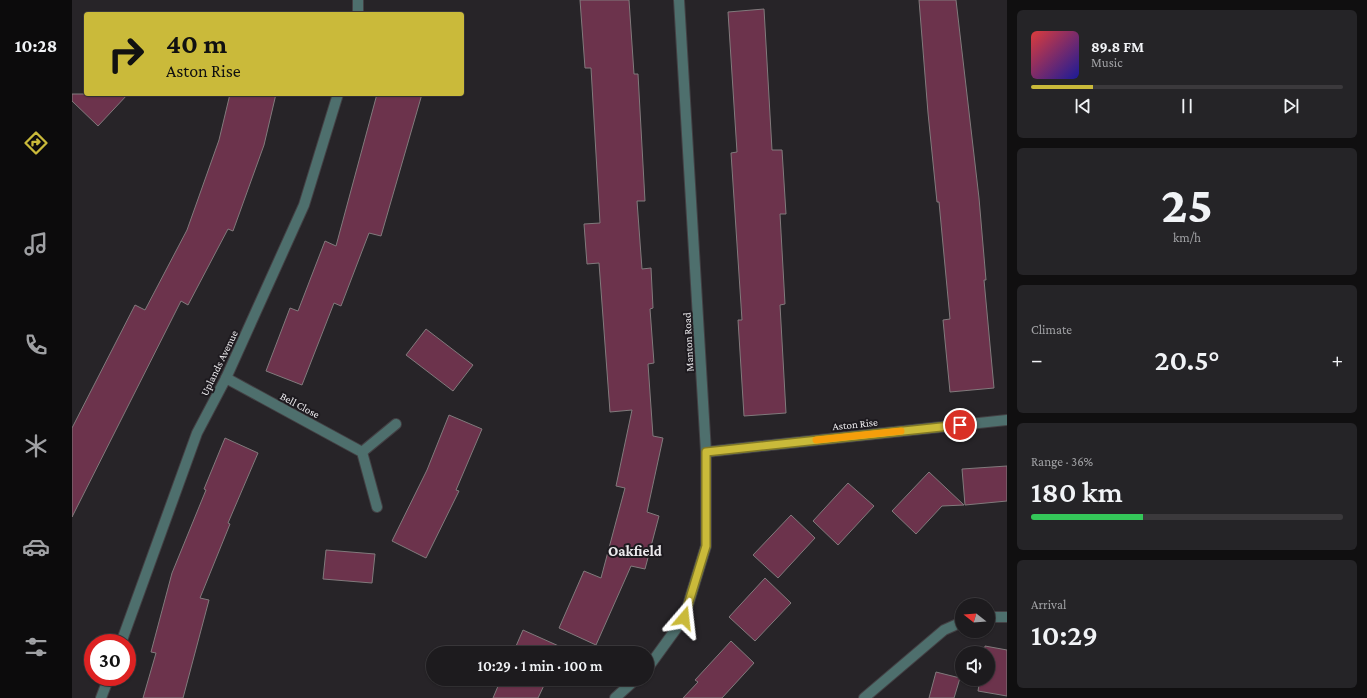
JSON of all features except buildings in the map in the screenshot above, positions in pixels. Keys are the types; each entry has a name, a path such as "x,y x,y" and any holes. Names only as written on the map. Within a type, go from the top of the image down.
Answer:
{"street":[{"path":"358,0 358,12"},
{"name":"Manton Road","path":"654,659 684,618 706,546 706,452 679,0"},
{"name":"Uplands Avenue","path":"124,634 197,433 226,378 304,205 337,96"},
{"name":"Bell Close","path":"226,378 362,452"},
{"name":"Aston Rise","path":"706,452 1007,420"},
{"path":"377,507 362,452 396,424"},
{"path":"995,617 1007,617"},
{"path":"864,698 944,630 955,625"},
{"path":"101,698 106,686"},
{"path":"615,698 628,686"}],"slow traffic":[{"path":"816,440 901,431"}],"district":[{"name":"Oakfield","path":"635,551"}],"route":[{"path":"684,618 706,546 706,452 960,425"}]}
